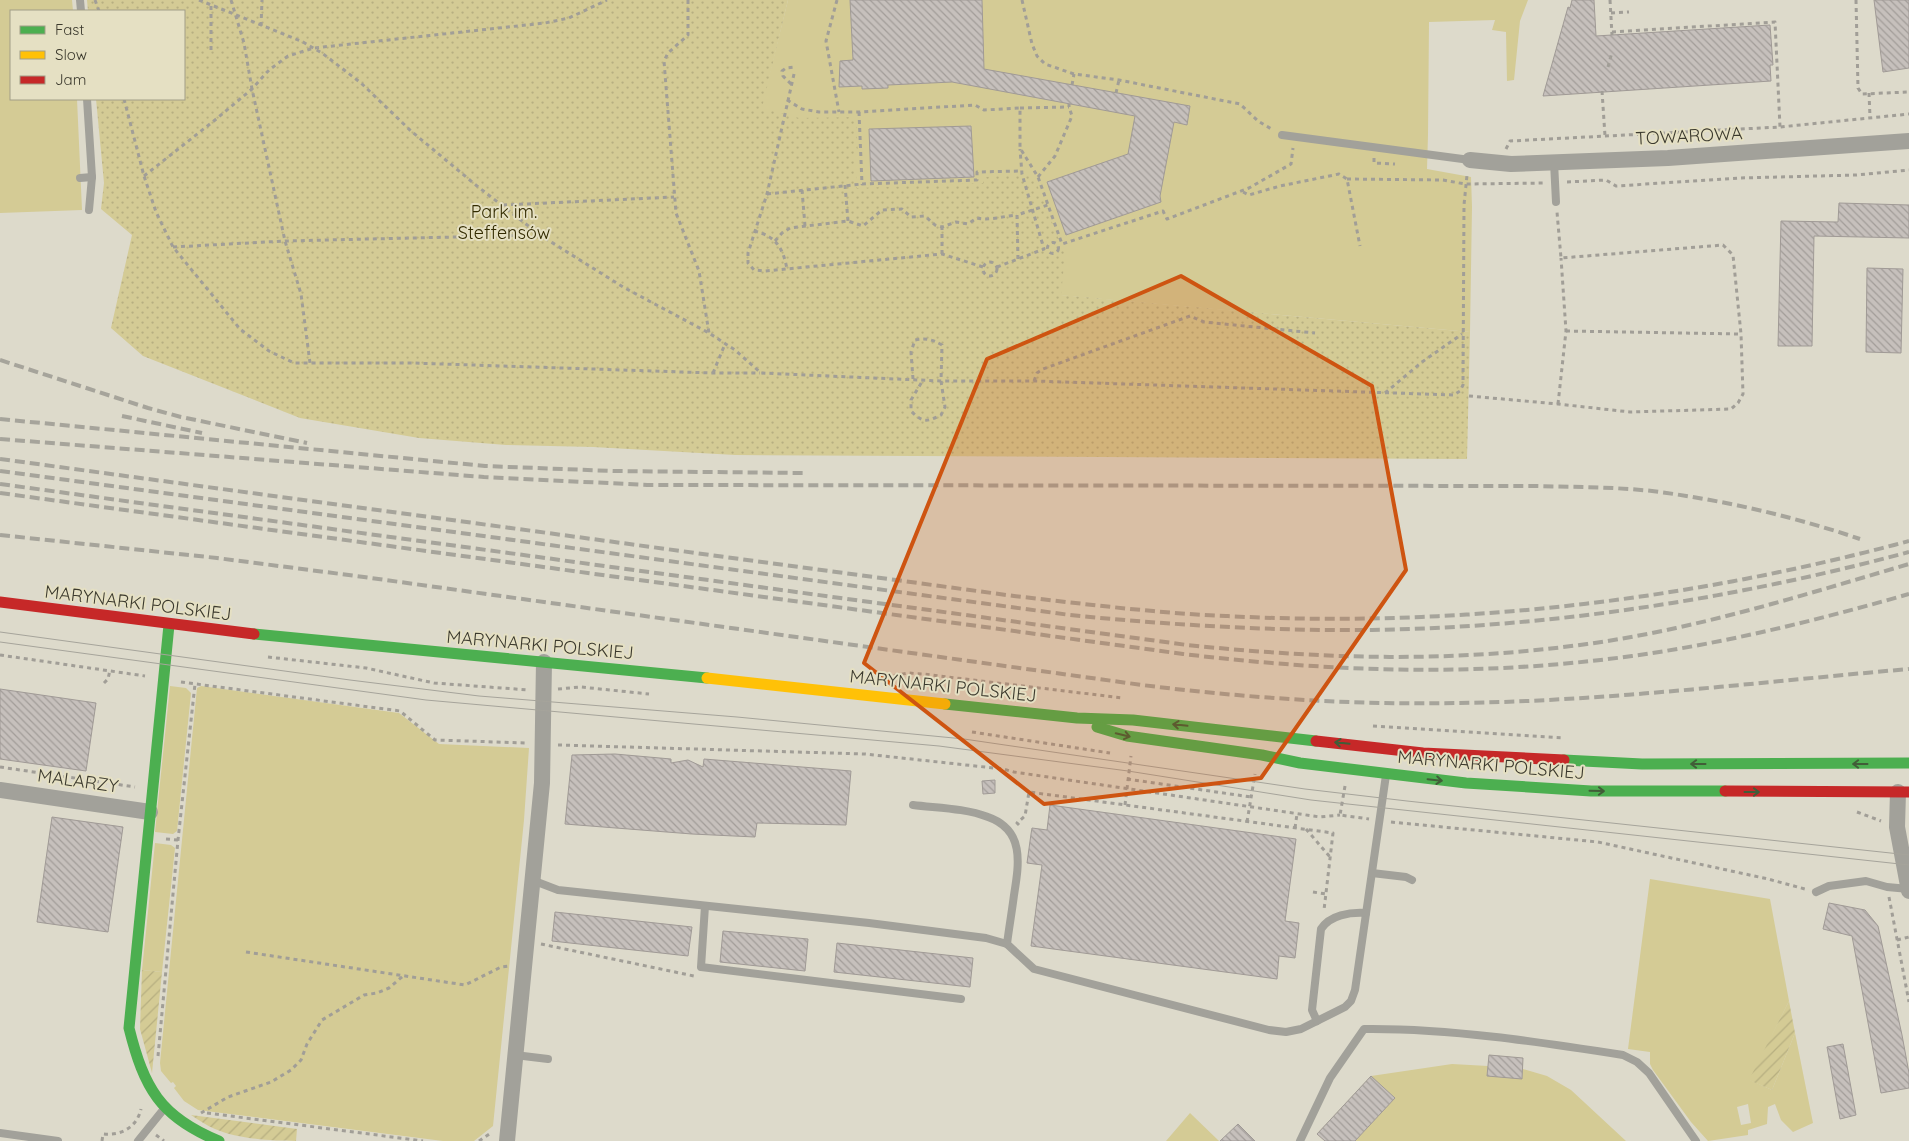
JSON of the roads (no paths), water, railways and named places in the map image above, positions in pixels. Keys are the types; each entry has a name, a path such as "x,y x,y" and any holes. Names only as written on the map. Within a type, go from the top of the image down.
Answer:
{"main road":[{"name":"MARYNARKI POLSKIEJ","path":"0,602 168,625 1078,718 1133,720 1388,762 1466,783 1591,791 1903,792"},
{"path":"168,625 129,1028 141,1071 165,1108 185,1125 219,1141"},
{"name":"MARYNARKI POLSKIEJ","path":"1078,718 1103,730 1127,736 1262,754 1295,762 1347,770 1423,753 1642,764 1909,764"},
{"path":"1885,764 1909,752"}],"street":[{"name":"TOWAROWA","path":"1470,160 1511,164 1677,157 1909,141"},
{"path":"502,1135 515,1055 542,783 544,662"},
{"name":"MALARZY","path":"0,790 150,812"},
{"path":"1903,792 1897,827 1909,890"}],"lane":[{"path":"87,100 92,177 89,210"},
{"path":"1282,135 1470,160"},
{"path":"1554,162 1556,202"},
{"path":"80,178 92,177"},
{"path":"532,880 558,890 986,938 1007,944 1034,969 1269,1030 1295,1031 1340,1011 1351,1001 1355,990 1388,762"},
{"path":"912,805 985,816 999,822 1013,836 1020,859 1007,944"},
{"path":"1372,873 1412,880"},
{"path":"1816,892 1829,886 1866,882 1909,890"},
{"path":"704,906 701,967 960,999"},
{"path":"1317,1021 1312,1010 1321,929 1328,922 1340,916 1355,912 1366,913"},
{"path":"1300,1141 1330,1078 1364,1028 1401,1028 1498,1038 1623,1055 1637,1062 1649,1073 1696,1141"},
{"path":"515,1055 548,1059"},
{"path":"138,1141 165,1108"},
{"path":"0,1133 58,1141"}],"tram line":[{"path":"0,632 479,696 737,717 964,739 1305,789 1909,855"},
{"path":"0,642 426,700 939,746 1128,771 1311,800 1909,865"}],"railway":[{"path":"0,360 181,417 307,443"},
{"path":"122,416 202,433"},
{"path":"0,419 485,466 613,471 803,473"},
{"path":"0,439 484,477 647,485 1595,487 1652,491 1731,504 1809,523 1860,539"},
{"path":"0,459 1014,596 1199,615 1312,619 1399,618 1570,606 1741,580 1909,541"},
{"path":"0,471 1070,615 1145,622 1258,628 1334,630 1440,628 1575,616 1643,608 1710,597 1777,584 1909,552"},
{"path":"0,484 1187,645 1338,656 1387,657 1486,654 1536,650 1628,638 1750,610 1909,564"},
{"path":"0,493 1183,654 1296,665 1352,668 1407,670 1519,667 1632,656 1772,630 1909,594"},
{"path":"0,535 217,558 1142,685 1260,697 1379,703 1458,703 1571,699 1909,669"}],"park label":[{"name":"Park im. Steffensów","path":"504,222"}]}
